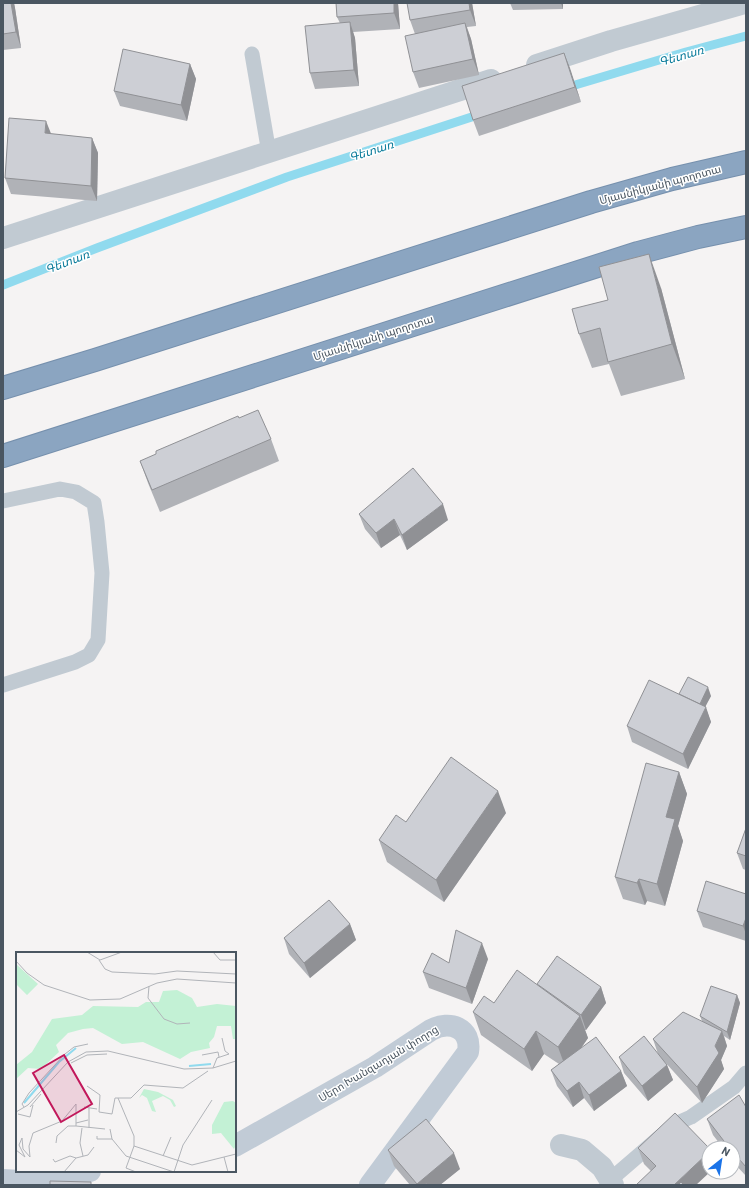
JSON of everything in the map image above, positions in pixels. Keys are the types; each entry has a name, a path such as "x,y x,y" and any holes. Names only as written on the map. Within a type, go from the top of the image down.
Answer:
{"highway":[{"name":"Մյասնիկյանի պողոտա","path":"3,388 125,351 591,202 672,179 746,162"},
{"name":"Մյասնիկյանի պողոտա","path":"3,456 638,253 698,237 746,227"}],"street":[{"path":"3,238 611,41 745,3"},
{"name":"Սերո Խանզադյան փողոց","path":"236,1145 375,1067 431,1030 439,1026 447,1025 457,1028 465,1034 468,1039 469,1045 467,1053 370,1185"},
{"path":"561,1145 582,1150 602,1167 612,1183"},
{"path":"3,1180 21,1181 83,1172"}],"lane":[{"path":"252,54 269,153"},
{"path":"3,501 60,489 76,492 94,504 102,573 98,640 89,655 75,662 3,685"},
{"path":"612,1183 675,1124 691,1117 734,1088 746,1073"}],"building":[{"path":"3,3 11,3 16,32 3,34"},
{"path":"336,3 394,3 394,13 337,17"},
{"path":"407,3 469,3 470,10 410,20"},
{"path":"350,22 354,70 310,73 305,26"},
{"path":"465,23 473,59 413,72 405,36"},
{"path":"123,49 190,64 181,105 114,91"},
{"path":"564,53 575,87 473,120 462,86"},
{"path":"9,118 46,121 45,133 92,138 91,186 5,178"},
{"path":"649,254 672,344 608,362 600,328 579,334 572,309 608,300 599,267"},
{"path":"258,410 271,439 152,490 140,461 156,454 156,451 238,416 239,418"},
{"path":"413,468 443,504 402,535 394,519 376,533 359,514"},
{"path":"688,677 708,687 700,704 679,694"},
{"path":"649,680 706,707 683,754 627,726"},
{"path":"451,757 498,791 436,880 379,840 396,815 406,822"},
{"path":"646,763 679,772 666,817 675,819 657,884 639,879 637,883 615,877"},
{"path":"746,828 746,856 737,853"},
{"path":"706,881 746,894 746,918 743,926 697,911"},
{"path":"329,900 350,924 304,963 284,938"},
{"path":"456,930 482,943 466,988 423,972 432,953 449,963"},
{"path":"557,956 601,987 581,1015 537,984"},
{"path":"517,970 580,1016 558,1047 536,1031 524,1049 473,1012 484,996 494,1003"},
{"path":"711,986 737,995 727,1032 700,1016"},
{"path":"683,1012 722,1031 715,1046 719,1053 697,1087 653,1039"},
{"path":"644,1036 667,1065 642,1086 619,1057"},
{"path":"596,1037 621,1071 589,1095 579,1082 567,1091 551,1070"},
{"path":"739,1095 746,1107 746,1167 741,1161 741,1140 723,1140 707,1119"},
{"path":"675,1113 701,1140 701,1160 674,1185 636,1185 656,1166 638,1148"},
{"path":"426,1119 454,1153 417,1184 388,1150"},
{"path":"50,1181 91,1182 91,1185 50,1185"}],"waterway":[{"name":"Գետառ","path":"565,88 746,36"},
{"name":"Գետառ","path":"3,285 287,177 484,113"}]}
